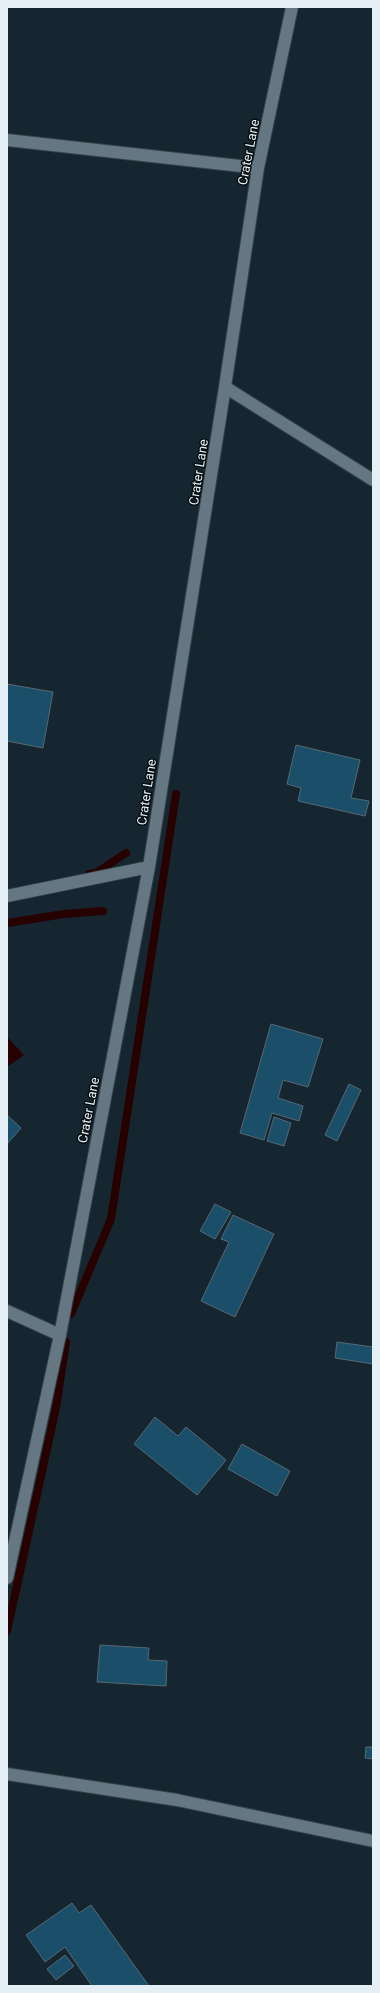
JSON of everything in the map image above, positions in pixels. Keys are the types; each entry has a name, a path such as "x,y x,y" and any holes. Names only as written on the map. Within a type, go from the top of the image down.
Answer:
{"street":[{"name":"Crater Lane","path":"7,1578 60,1335 149,867 258,168 292,7"},
{"path":"7,140 258,168"},
{"path":"225,387 373,480"},
{"path":"7,896 149,867"},
{"path":"7,1311 60,1335"},
{"path":"7,1774 177,1800 373,1841"}],"shaded area":[{"path":"7,1037 24,1055 7,1067"}],"building":[{"path":"7,684 53,692 43,748 7,741"},
{"path":"296,745 360,760 351,798 369,801 365,816 298,801 301,788 287,784"},
{"path":"271,1024 323,1039 308,1087 283,1080 278,1098 303,1106 299,1121 272,1113 264,1140 240,1133"},
{"path":"349,1084 361,1090 337,1141 325,1135"},
{"path":"7,1115 21,1128 7,1144"},
{"path":"274,1117 291,1123 284,1146 267,1141"},
{"path":"215,1204 231,1212 215,1239 200,1231"},
{"path":"233,1215 274,1234 235,1317 201,1301 229,1242 221,1239"},
{"path":"337,1342 373,1347 373,1364 335,1358"},
{"path":"155,1417 178,1436 186,1427 226,1460 197,1495 134,1444"},
{"path":"242,1444 290,1471 277,1496 228,1469"},
{"path":"100,1645 149,1648 148,1660 167,1661 166,1686 97,1682"},
{"path":"366,1747 373,1747 373,1759 365,1758"},
{"path":"72,1903 79,1913 91,1905 149,1986 92,1986 65,1947 45,1962 26,1935"},
{"path":"65,1955 74,1966 56,1980 47,1969"}],"waterway":[{"path":"71,1314 111,1219 176,794"},
{"path":"89,874 96,873 126,853"},
{"path":"7,923 64,914 103,911"},
{"path":"7,1631 56,1408 66,1342"}]}
